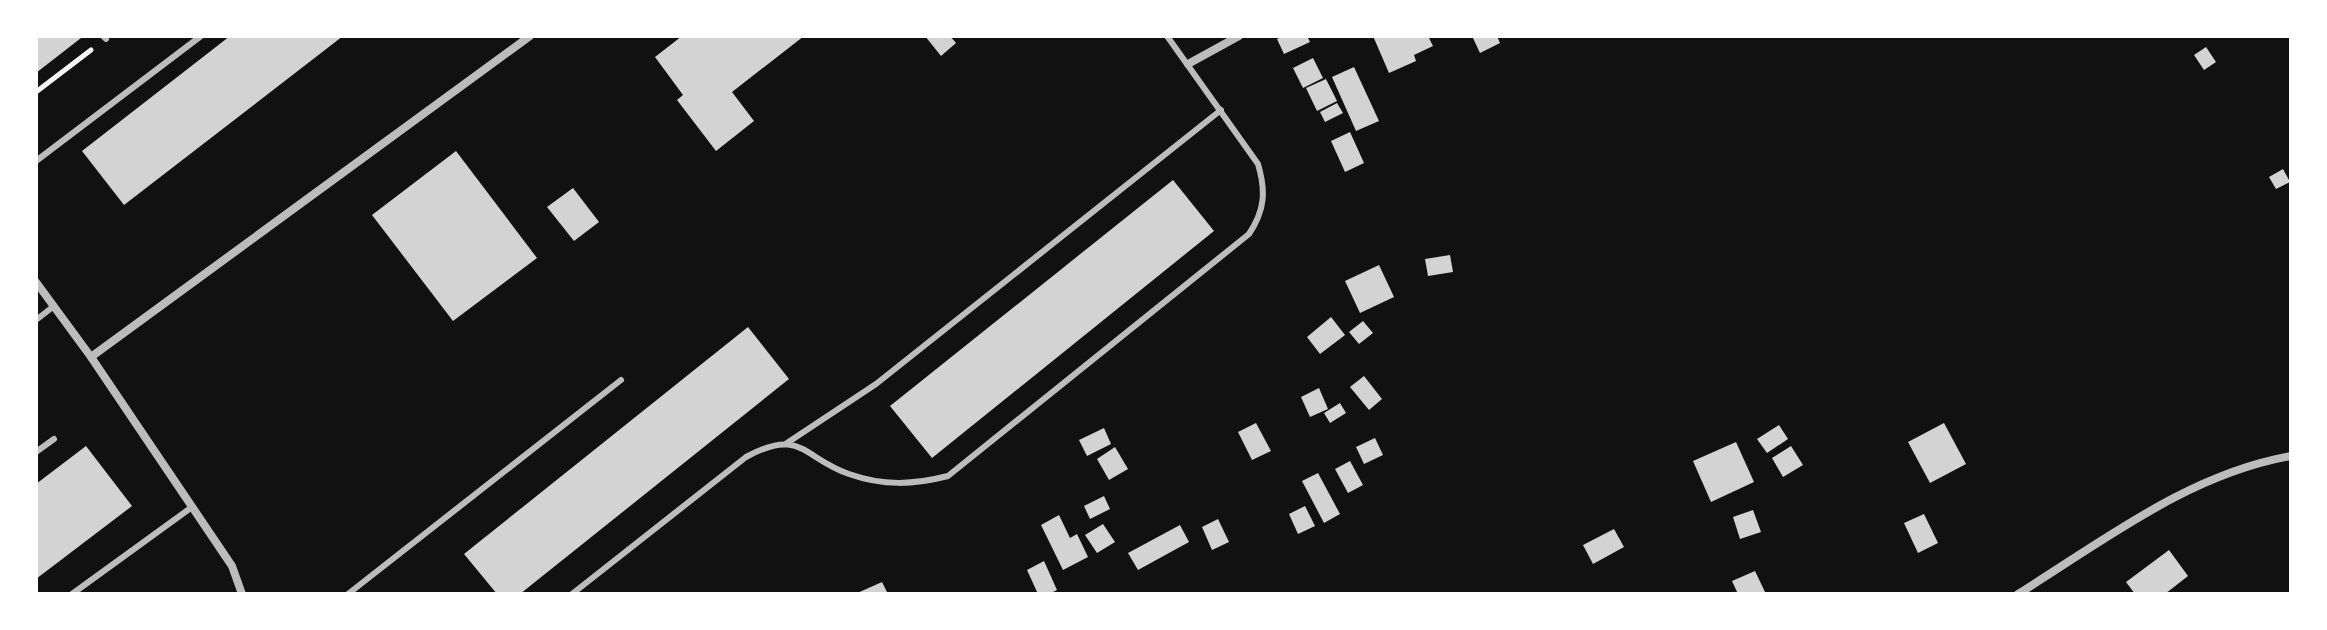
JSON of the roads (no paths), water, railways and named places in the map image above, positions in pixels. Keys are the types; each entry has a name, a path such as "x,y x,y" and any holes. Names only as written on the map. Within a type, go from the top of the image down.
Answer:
{"street":[{"path":"91,357 530,36"},
{"path":"1188,64 1239,36"},
{"path":"36,282 91,357 232,566 242,594"},
{"path":"2018,594 2180,493 2227,472 2291,456"}],"lane":[{"path":"36,161 201,36"},
{"path":"787,443 808,450 846,473 900,485 948,476 1249,234 1264,203 1261,174 1250,150 1167,36"},
{"path":"572,594 746,457 767,446 787,443 876,384 1221,110"},
{"path":"36,320 54,306"},
{"path":"348,594 621,380"},
{"path":"36,452 54,439"},
{"path":"72,594 192,507"}]}
